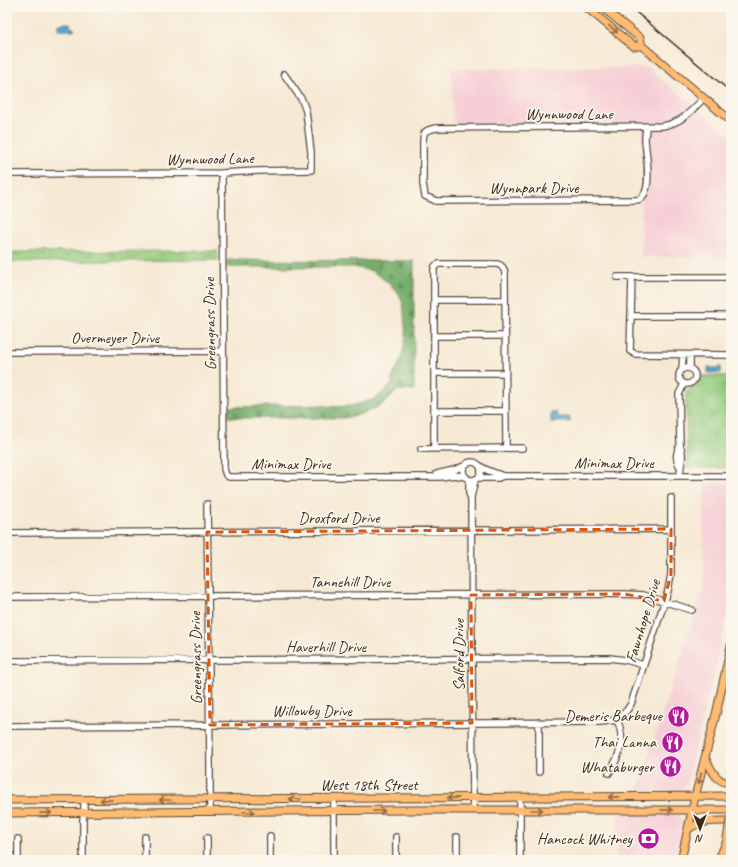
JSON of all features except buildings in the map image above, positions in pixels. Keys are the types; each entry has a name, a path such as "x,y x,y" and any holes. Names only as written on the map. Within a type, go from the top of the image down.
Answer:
{"highway":[{"path":"719,860 729,839 731,817"}],"main road":[{"path":"586,7 633,46 642,46"},
{"path":"602,7 640,38 642,46 731,121"},
{"path":"681,860 731,646"},
{"path":"705,758 715,777 727,783 731,783"},
{"name":"West 18th Street","path":"10,800 731,796"},
{"path":"638,810 641,797"},
{"path":"271,799 271,811"},
{"path":"404,799 404,810"},
{"path":"10,800 10,813"},
{"name":"West 18th Street","path":"10,813 404,810 731,810"},
{"path":"688,829 706,821 731,821"}],"street":[{"name":"Wynnwood Lane","path":"7,174 222,173 311,170 311,152 306,111 302,100 284,74"},
{"name":"Wynnwood Lane","path":"425,196 423,189 423,141 426,130 436,128 662,126 678,122 688,115 704,98"},
{"name":"Wynnpark Drive","path":"425,196 436,201 639,200 646,192 646,127"},
{"name":"Greengrass Drive","path":"222,173 224,469 226,475"},
{"path":"434,448 433,272 439,264 500,264 505,273 506,448"},
{"path":"617,277 731,277"},
{"path":"632,277 630,351 635,354 731,355"},
{"path":"434,300 505,300"},
{"path":"631,316 731,316"},
{"path":"434,336 505,336"},
{"name":"Overmeyer Drive","path":"7,352 223,351"},
{"path":"682,355 682,369 678,375 684,384 690,384 695,377 694,372 690,368 690,355"},
{"path":"682,369 690,368"},
{"path":"434,373 505,373"},
{"path":"680,476 682,452 680,445 680,394 684,384"},
{"path":"434,411 505,411"},
{"path":"421,448 522,448"},
{"path":"468,463 476,463 480,466 481,472 472,479 463,472 464,466 468,463"},
{"name":"Minimax Drive","path":"429,476 464,466"},
{"name":"Minimax Drive","path":"480,466 486,470 503,476"},
{"name":"Minimax Drive","path":"226,475 229,477 440,477 455,475 472,479 498,478 503,476 729,476"},
{"name":"Salford Drive","path":"472,479 470,530 473,810"},
{"name":"Fawnhope Drive","path":"617,720 631,704 668,591 671,574 671,498"},
{"name":"Greengrass Drive","path":"207,504 210,812"},
{"name":"Droxford Drive","path":"7,533 671,529"},
{"name":"Tannehill Drive","path":"7,597 624,594 643,595 692,610"},
{"name":"Haverhill Drive","path":"7,661 609,658 626,660 644,665"},
{"path":"609,773 615,764 622,741 620,726 617,720"},
{"name":"Willowby Drive","path":"7,726 605,722 617,720"},
{"path":"539,722 539,772"},
{"path":"520,797 520,860"},
{"path":"334,799 334,860"},
{"path":"83,860 82,819 84,812 84,800"},
{"path":"270,836 270,860"},
{"path":"145,837 145,860"},
{"path":"396,837 396,860"},
{"path":"457,837 458,860"},
{"path":"207,838 207,860"},
{"path":"18,839 18,860"}],"highlighted area":[{"path":"671,529 671,574 664,601 624,594 471,595 472,723 210,725 207,532"}],"shaded area":[{"path":"647,67 731,137 731,257 641,257 642,123 453,123 452,69"},
{"path":"731,483 731,595 713,678 686,785 679,791 637,791 704,586 704,484"},
{"path":"617,812 667,813 677,815 681,819 682,823 676,860 617,860"}],"green space":[{"path":"217,251 218,260 7,262 7,252"},
{"path":"227,260 414,261 414,390 398,390 374,409 345,418 228,417 228,407 322,405 334,407 349,406 372,400 383,393 392,384 392,378 401,359 406,336 403,304 398,292 372,271 353,267 227,267"},
{"path":"700,376 731,376 731,468 687,468 686,393 698,383"}],"water":[{"path":"70,23 71,28 74,28 74,30 58,30 58,24"},
{"path":"708,367 721,367 721,373 708,373"},
{"path":"551,412 556,412 557,417 570,417 570,422 551,422"}],"railway":[{"path":"630,7 731,92"}],"place":[{"name":"Demeris Barbeque","path":"678,716"},
{"name":"Thai Lanna","path":"672,742"},
{"name":"Whataburger","path":"670,767"},
{"name":"Hancock Whitney","path":"648,839"}]}
